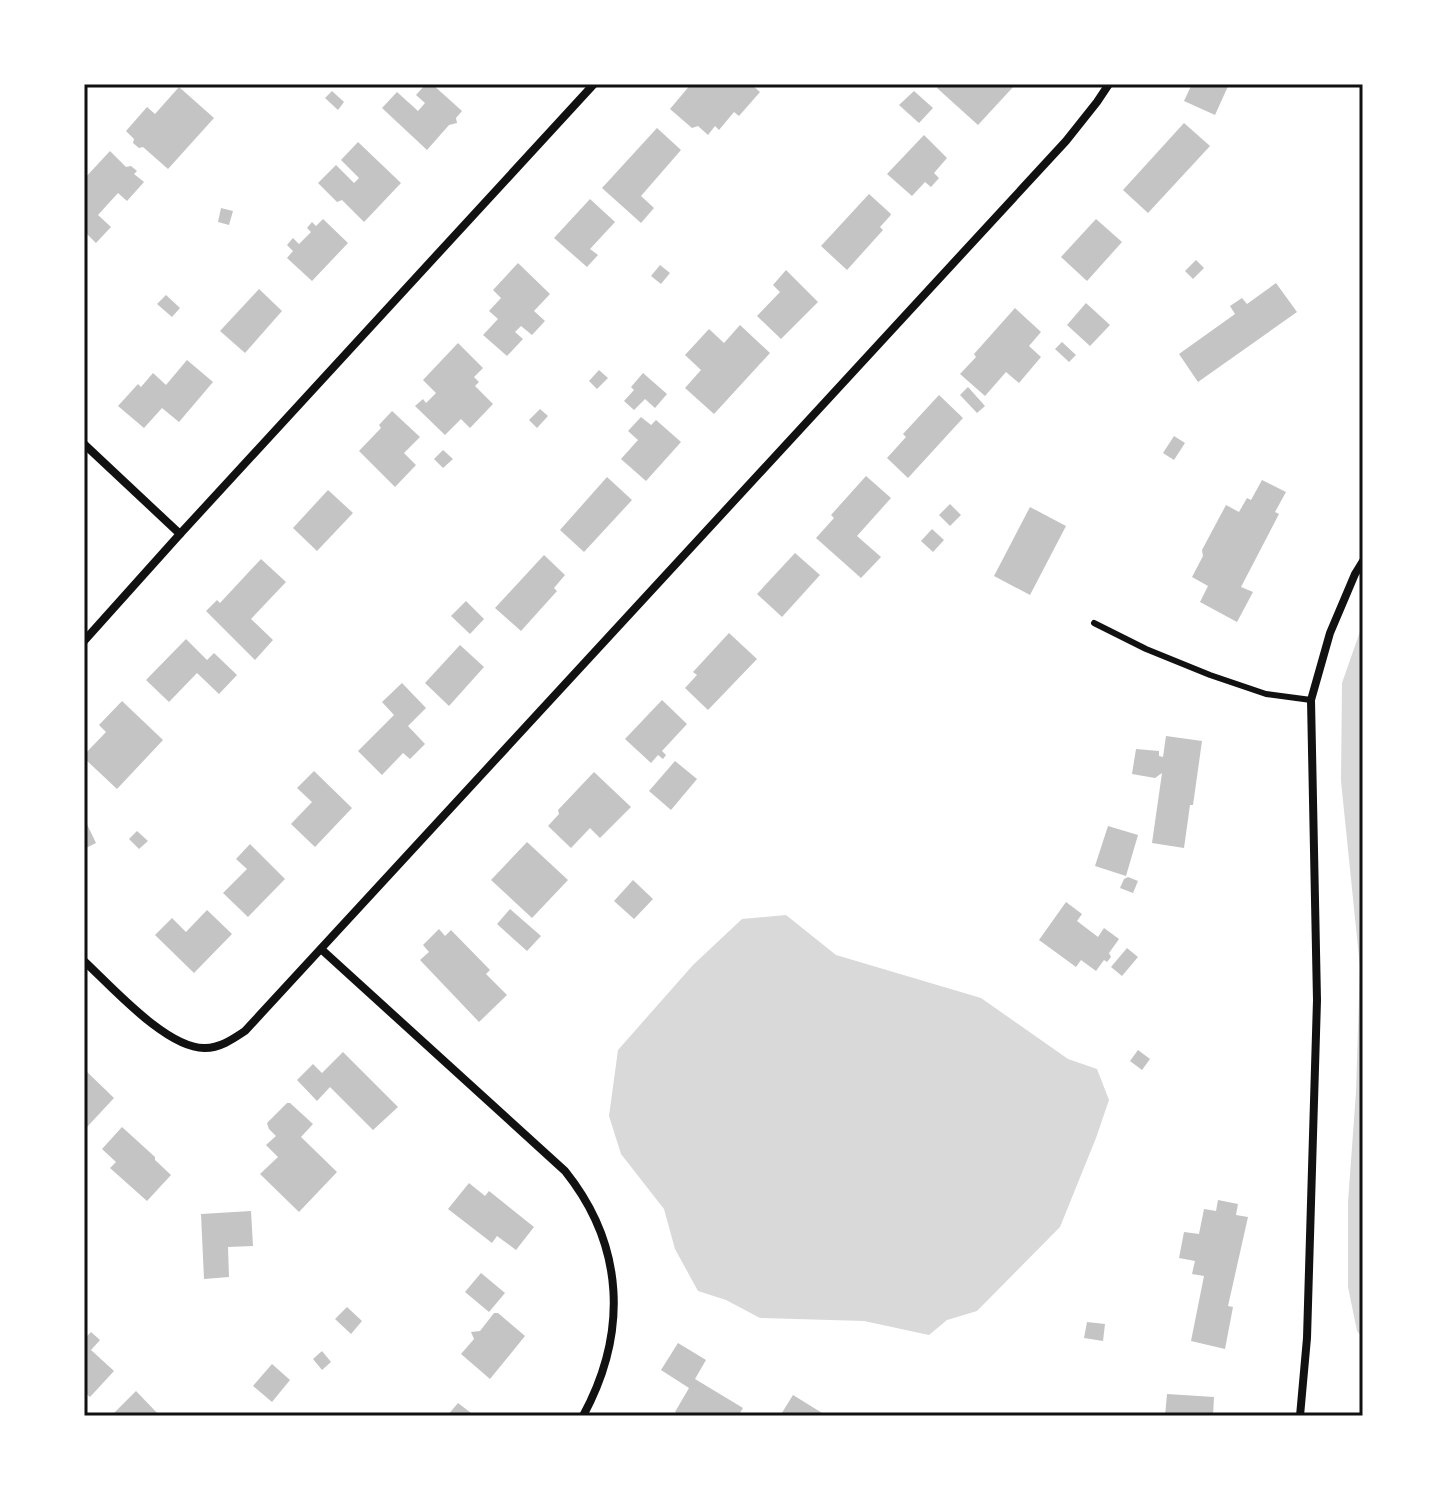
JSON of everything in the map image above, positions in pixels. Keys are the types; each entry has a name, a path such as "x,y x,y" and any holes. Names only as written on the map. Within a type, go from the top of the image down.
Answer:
{"street":[{"path":"84,641 594,84"},
{"path":"84,961 167,1035 192,1047 220,1045 245,1031 1066,141 1109,84"},
{"path":"84,444 180,534"},
{"path":"1300,1416 1307,1338 1317,1000 1311,700 1330,633 1363,561"},
{"path":"321,949 565,1171 582,1192 604,1238 615,1300 612,1335 603,1373 583,1416"}],"lane":[{"path":"1094,623 1146,649 1210,675 1266,694 1311,700"}],"shaded area":[{"path":"1363,623 1363,1338 1357,1331 1348,1287 1348,1202 1360,967 1341,781 1342,683"},
{"path":"786,915 836,955 981,998 1068,1059 1097,1069 1109,1100 1060,1227 977,1311 947,1320 929,1335 864,1321 760,1318 726,1300 698,1291 675,1249 664,1209 621,1154 609,1116 618,1050 693,965 742,919"}],"building":[{"path":"426,84 432,84 462,111 456,118 457,123 449,125 427,150 382,108 397,92 418,111 425,103 416,95"},
{"path":"691,84 751,84 760,92 739,116 734,112 719,130 715,126 708,135 698,126 692,128 670,109"},
{"path":"941,84 1014,86 978,125 937,88"},
{"path":"1192,84 1229,84 1215,115 1184,101"},
{"path":"179,87 214,118 168,169 143,147 139,148 133,143 134,139 126,131 147,107 155,114"},
{"path":"332,91 344,102 338,110 325,98"},
{"path":"914,91 933,108 919,123 899,105"},
{"path":"1184,123 1210,146 1148,213 1123,190"},
{"path":"657,128 681,150 641,196 654,208 641,223 602,188"},
{"path":"924,135 947,158 934,173 939,178 931,187 925,182 912,196 887,174"},
{"path":"358,142 401,183 364,222 342,200 337,202 318,183 336,165 354,183 359,178 341,160"},
{"path":"110,151 126,167 131,166 137,171 134,174 144,182 127,201 118,193 98,215 111,227 96,243 84,231 84,179"},
{"path":"869,194 891,214 880,227 883,230 847,270 821,246"},
{"path":"590,199 615,222 590,249 598,255 587,267 554,238"},
{"path":"221,208 233,211 229,225 218,222"},
{"path":"323,219 348,243 312,281 287,258 293,251 287,245 293,238 299,244 311,232 307,228 312,222 316,226"},
{"path":"1096,219 1122,242 1087,281 1061,257"},
{"path":"1196,260 1204,268 1193,279 1185,271"},
{"path":"518,263 550,294 534,311 545,321 532,335 521,326 515,332 523,339 507,356 483,335 498,319 489,311 501,298 493,290"},
{"path":"660,265 670,273 661,284 651,276"},
{"path":"786,270 818,302 781,339 757,316 780,292 773,285"},
{"path":"1276,283 1297,312 1198,382 1179,354 1235,314 1230,306 1242,298 1247,304"},
{"path":"259,289 282,311 245,353 220,331"},
{"path":"166,295 180,308 172,317 157,304"},
{"path":"1086,303 1110,325 1090,346 1067,325"},
{"path":"1015,308 1041,332 1029,346 1041,357 1019,383 1006,372 985,396 960,374"},
{"path":"740,325 770,353 714,414 685,388 701,370 685,355 709,329 724,343"},
{"path":"1062,342 1076,355 1069,362 1055,349"},
{"path":"458,343 483,368 474,377 479,382 475,386 493,404 470,428 461,419 445,435 415,406 423,399 426,403 436,393 423,380"},
{"path":"187,360 213,382 179,422 162,408 144,428 118,406 153,373 166,385"},
{"path":"599,370 608,378 597,389 589,381"},
{"path":"643,373 667,394 655,408 645,399 634,410 624,401"},
{"path":"968,387 985,406 977,413 960,395"},
{"path":"939,395 963,418 908,478 887,458 906,437 903,434"},
{"path":"540,409 548,416 537,428 529,420"},
{"path":"392,411 420,437 404,453 416,465 395,487 359,451"},
{"path":"641,417 651,425 656,420 681,442 646,481 621,459 638,440 628,431"},
{"path":"1174,436 1185,443 1174,460 1163,453"},
{"path":"443,450 453,459 443,468 434,459"},
{"path":"866,476 891,498 857,536 881,557 861,578 816,538 834,518 831,515"},
{"path":"607,477 632,500 584,552 560,530"},
{"path":"1262,480 1286,492 1275,512 1279,514 1241,587 1253,592 1237,622 1200,602 1208,586 1192,577 1203,556 1202,550 1226,505 1239,512 1247,498 1251,500"},
{"path":"328,490 353,513 317,551 293,528"},
{"path":"950,504 961,515 950,526 939,515"},
{"path":"1030,507 1066,526 1030,595 994,576"},
{"path":"932,529 944,540 933,552 921,541"},
{"path":"795,553 820,575 782,617 757,594"},
{"path":"544,555 565,575 554,588 557,591 521,631 495,608"},
{"path":"261,559 286,582 251,619 273,640 255,660 206,611 217,600 220,603"},
{"path":"466,601 484,619 470,634 451,616"},
{"path":"729,633 757,659 708,710 685,688 697,675 693,672"},
{"path":"186,639 207,660 214,653 237,675 219,694 197,673 169,702 146,680"},
{"path":"460,645 484,667 449,706 425,683"},
{"path":"402,683 426,708 408,726 425,744 410,759 403,753 382,775 358,751 394,715 382,702"},
{"path":"662,700 687,724 662,751 666,755 663,759 658,755 651,763 625,739"},
{"path":"122,701 163,740 117,789 84,755 106,732 99,725"},
{"path":"1166,736 1202,741 1184,848 1152,843 1162,773 1155,778 1132,774 1136,749 1159,751 1159,756 1163,757"},
{"path":"675,761 697,779 671,810 649,791"},
{"path":"314,771 352,808 315,847 291,824 312,802 297,788"},
{"path":"594,772 631,807 600,838 590,828 571,848 548,826 559,814 558,810"},
{"path":"84,818 96,843 84,849"},
{"path":"1108,826 1138,835 1126,876 1095,866"},
{"path":"137,831 148,841 139,849 129,839"},
{"path":"527,842 568,880 532,918 491,880"},
{"path":"250,844 285,879 248,917 223,893 247,869 236,859"},
{"path":"1128,877 1138,881 1133,893 1120,888"},
{"path":"633,880 653,899 634,919 614,901"},
{"path":"1066,902 1082,914 1077,921 1098,937 1104,928 1119,939 1109,953 1111,957 1107,962 1104,960 1096,971 1081,960 1076,967 1039,940"},
{"path":"510,909 541,936 527,951 497,924"},
{"path":"207,910 232,934 194,973 155,935 172,918 186,932"},
{"path":"439,929 445,936 451,930 490,970 486,974 507,995 479,1022 420,960 429,952 423,945"},
{"path":"1127,948 1138,957 1122,976 1111,967"},
{"path":"1138,1050 1150,1059 1142,1070 1130,1061"},
{"path":"343,1052 398,1107 373,1130 330,1087 317,1101 297,1080 313,1064 322,1073"},
{"path":"84,1069 114,1098 87,1127 84,1124"},
{"path":"287,1103 313,1124 301,1137 337,1172 299,1212 260,1174 278,1157 266,1145 276,1136 267,1123"},
{"path":"122,1127 171,1175 147,1201 110,1168 116,1162 102,1149"},
{"path":"469,1183 485,1196 489,1191 534,1227 516,1250 497,1236 492,1243 448,1209"},
{"path":"1218,1200 1238,1204 1236,1215 1248,1217 1228,1306 1233,1307 1225,1349 1191,1341 1204,1276 1192,1274 1195,1261 1179,1258 1184,1232 1199,1234 1204,1209 1216,1211"},
{"path":"251,1211 253,1246 228,1247 229,1277 204,1279 201,1214"},
{"path":"481,1273 505,1293 489,1312 465,1292"},
{"path":"347,1307 362,1321 351,1334 335,1319"},
{"path":"494,1313 525,1336 490,1379 461,1354 474,1339 471,1332 480,1331"},
{"path":"1087,1322 1105,1324 1103,1341 1084,1338"},
{"path":"91,1332 100,1340 91,1350 114,1371 90,1397 84,1392 84,1339"},
{"path":"678,1343 706,1360 695,1379 743,1408 738,1416 682,1416 675,1412 689,1388 661,1370"},
{"path":"322,1351 331,1362 322,1370 313,1359"},
{"path":"272,1364 290,1380 272,1402 253,1386"},
{"path":"136,1391 160,1416 111,1416"},
{"path":"1167,1394 1214,1397 1213,1416 1165,1416"},
{"path":"793,1395 827,1416 780,1416"},
{"path":"458,1403 475,1416 447,1416"}]}
